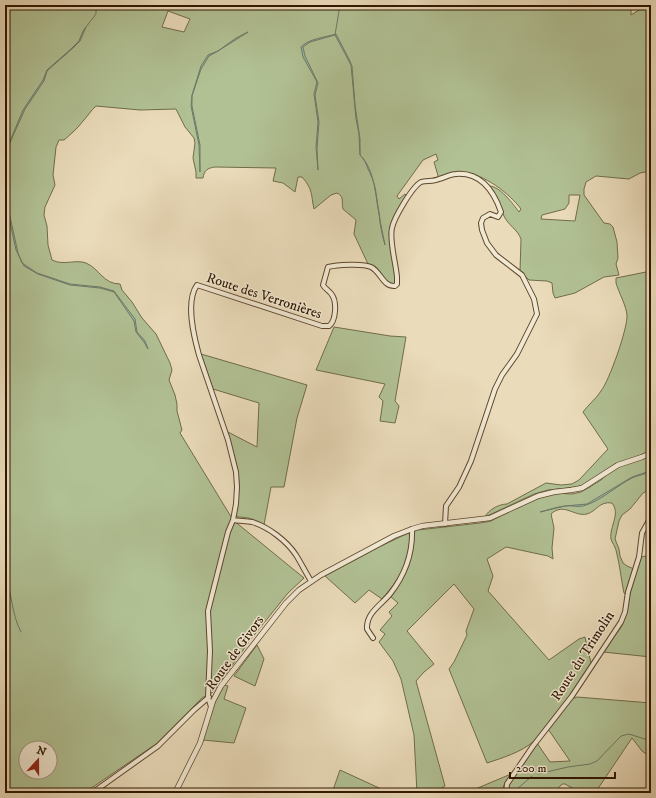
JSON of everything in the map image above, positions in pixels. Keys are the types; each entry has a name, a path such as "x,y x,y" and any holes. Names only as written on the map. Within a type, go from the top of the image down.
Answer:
{"street":[{"name":"Route des Verronières","path":"233,520 237,495 236,472 228,440 198,351 191,311 192,298 195,288 197,285 280,313 322,326 329,326 333,320 335,303 331,293 323,285 328,267 368,266 374,268 389,285 395,286 397,284 398,277 391,231 394,222 411,192 421,182 461,174 480,180 487,186 495,197 501,214 498,217 490,214 483,218 481,224 482,234 496,255 522,275 534,299 537,314 517,354 502,375 495,389 471,461 459,487 446,506 445,524"},
{"name":"Route de Givors","path":"175,793 200,744 216,696 236,667 286,603 311,581 388,540 412,529 477,521 494,517 530,498 546,493 582,488 618,464 651,453"},
{"name":"Route du Trimolin","path":"506,793 508,782 532,746 572,696 601,650 618,628 624,616 628,592 637,566 642,533 651,517"},
{"path":"211,708 208,697 210,651 208,611 228,532 233,520 250,522 278,537 289,546 311,581"},
{"path":"373,638 367,629 368,621 371,614 390,594 405,570 411,552 412,529"},
{"path":"92,793 158,746 208,697 216,696"}],"shaded area":[{"path":"5,5 631,5 631,15 647,5 651,5 651,171 640,173 629,179 596,176 586,182 584,189 584,195 604,223 610,224 613,227 617,242 618,258 616,264 619,275 604,277 575,293 555,298 552,283 547,281 529,280 520,271 521,239 506,219 489,186 502,192 519,212 521,209 496,185 471,174 458,173 439,179 434,162 438,160 436,154 423,160 397,196 399,199 405,194 406,195 392,221 389,233 396,278 394,284 387,282 376,267 368,264 354,234 356,220 343,209 342,198 337,193 331,195 314,209 310,189 306,181 302,177 298,177 295,192 283,183 273,181 276,168 215,167 207,170 204,173 203,178 196,178 193,158 195,143 194,138 185,127 176,109 140,110 96,106 72,133 64,140 59,140 56,147 53,175 55,185 45,207 44,215 47,226 48,245 52,260 56,262 86,263 109,282 120,284 122,290 142,318 156,334 170,363 172,370 169,380 177,404 177,411 182,430 180,433 233,520 304,578 288,593 251,639 213,692 202,698 156,744 84,793 5,793","holes":["168,11 190,19 184,32 162,27","569,195 580,195 575,221 541,219 542,215 565,209 569,203"]},
{"path":"86,27 80,41 47,71 44,81 25,109 8,147 5,178 8,146 23,110 43,80 47,70 79,41"},
{"path":"248,32 218,51 236,38"},
{"path":"336,34 352,66 355,105 360,139 360,155 359,134 356,119 351,65 335,35 310,42 303,47 305,56 318,83 315,95 319,122 317,149 318,170 316,147 318,122 314,94 317,82 303,57 301,47 313,40"},
{"path":"218,51 209,56 201,69 192,96 192,106 200,145 200,172 199,145 191,106 192,95 201,66 208,55"},
{"path":"364,160 372,175 373,181 366,164"},
{"path":"373,181 376,192 385,245 381,230"},
{"path":"5,194 18,253 20,258 16,250"},
{"path":"23,264 37,273 70,284 100,287 114,291 135,319 137,332 145,341 148,349 136,332 134,321 114,292 100,288 70,285 38,274"},
{"path":"651,271 651,489 643,493 630,509 622,515 615,539 623,563 634,569 627,596 624,593 616,549 611,539 615,516 612,503 604,503 587,514 578,514 560,509 551,514 554,528 552,548 553,559 548,556 506,547 487,559 493,576 488,591 549,660 579,639 585,637 591,663 576,688 534,741 518,751 487,763 449,669 467,635 466,631 474,609 454,584 407,631 434,664 416,681 445,786 433,793 417,793 414,735 401,679 393,661 379,642 385,634 380,630 392,616 389,612 398,603 390,596 410,560 414,533 418,530 491,521 527,501 554,493 572,494 581,492 601,480 612,470 618,468 616,463 588,483 579,487 548,490 534,494 485,517 494,508 507,504 546,483 561,485 572,484 579,480 608,449 583,412 597,397 609,377 624,331 627,315 616,283 616,278"},
{"path":"334,327 390,336 406,337 395,401 399,406 395,423 380,421 383,401 379,397 385,384 316,370"},
{"path":"201,354 307,385 297,418 284,487 271,487 264,525 251,519 237,517 236,509 239,483 234,457 226,431 257,447 259,403 213,389"},
{"path":"651,469 645,474 634,477 591,503 583,506 565,506 587,504 632,477"},
{"path":"409,533 410,551 407,560 399,577 382,599 369,590 355,603 325,576 379,547"},
{"path":"646,556 651,561 651,657 603,652 621,627 625,618 631,589 641,557"},
{"path":"257,645 264,659 255,686 234,676"},
{"path":"224,685 228,686 224,699 246,708 234,743 203,740 217,697"},
{"path":"577,697 651,703 651,757 642,751 632,738 595,793 572,793 574,789 562,784 554,793 546,793 534,789 534,793 507,793 508,785 511,780 537,743 550,762 570,761 548,729 572,699"},
{"path":"340,770 390,793 332,793"},
{"path":"511,774 504,785 503,793 466,793"}],"waterway":[{"path":"86,27 96,14 96,5"},
{"path":"335,35 340,5"},
{"path":"5,573 13,610 21,632"},
{"path":"538,774 568,767 590,764 597,761 621,736 629,734 651,741"},
{"path":"510,793 516,790 532,776"}]}
